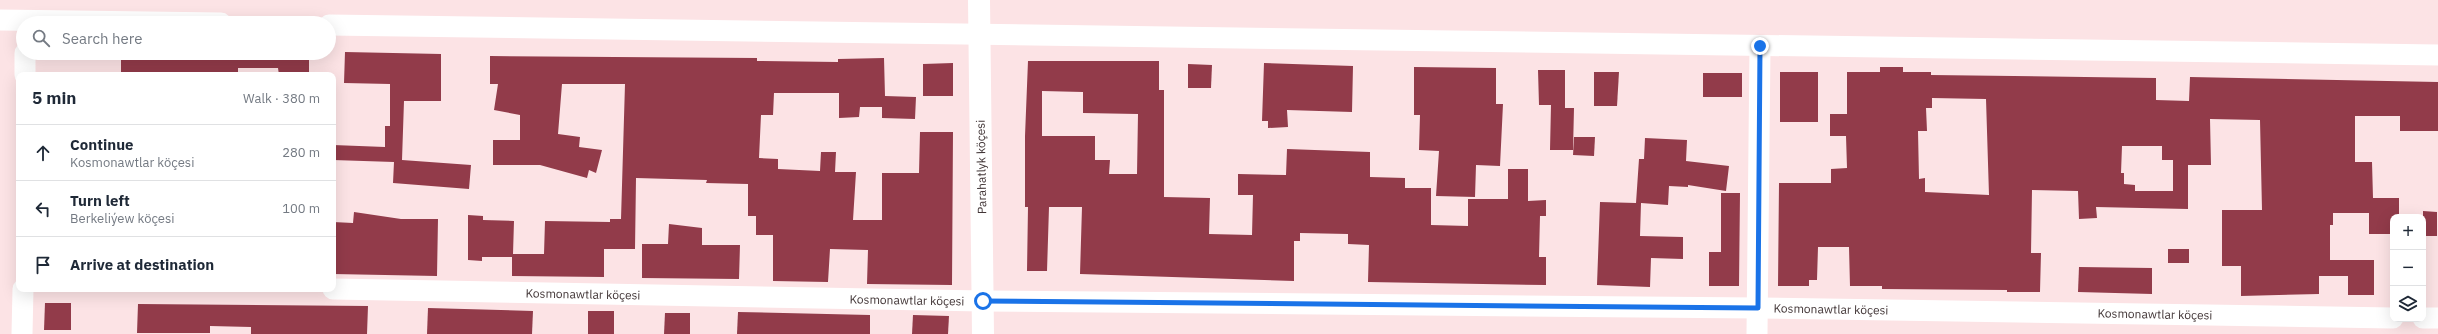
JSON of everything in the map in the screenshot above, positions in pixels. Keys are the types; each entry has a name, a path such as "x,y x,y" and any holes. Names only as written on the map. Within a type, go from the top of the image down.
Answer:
{"street":[{"name":"Parahatlyk köçesi","path":"979,0 983,334"},
{"path":"0,20 16,21"},
{"path":"336,25 2438,55"},
{"path":"1757,334 1760,46"},
{"path":"25,60 25,72"},
{"name":"Kosmonawtlar köçesi","path":"336,289 983,301 1758,308 2390,318"},
{"path":"22,334 23,292"},
{"path":"2426,318 2438,318"}],"building":[{"path":"345,52 441,54 441,101 404,101 402,160 471,165 469,189 393,183 394,162 336,160 336,145 385,147 385,126 390,126 390,84 344,83"},
{"path":"490,56 757,58 757,61 838,62 838,59 884,58 885,96 916,97 915,119 882,118 882,107 860,107 859,117 839,118 839,93 774,93 773,115 761,115 759,158 778,159 778,169 820,171 821,152 836,152 835,172 856,172 853,220 882,220 882,173 919,173 920,132 953,132 952,285 867,284 868,250 830,249 828,282 773,281 773,235 756,235 756,216 748,216 748,184 706,183 707,180 636,178 635,249 604,249 604,277 512,276 512,257 482,257 482,261 468,260 468,215 483,216 483,220 514,221 513,254 544,254 545,221 610,222 610,219 621,219 625,84 562,84 558,134 580,137 579,147 602,150 596,173 589,170 587,178 540,165 493,165 493,140 520,140 520,115 494,110 498,84 490,84"},
{"path":"121,60 309,60 309,72 279,72 278,68 238,68 238,72 121,72"},
{"path":"1028,61 1159,61 1159,90 1164,90 1164,197 1210,198 1209,234 1252,235 1253,195 1238,195 1238,174 1286,175 1287,149 1370,152 1370,177 1405,178 1405,188 1431,188 1431,225 1468,226 1468,199 1508,199 1508,169 1528,169 1528,201 1546,200 1546,216 1540,216 1539,257 1546,257 1546,285 1368,282 1369,245 1348,244 1348,234 1300,233 1300,241 1294,241 1294,281 1080,274 1082,207 1049,207 1047,271 1027,271 1028,207 1025,207 1025,136","holes":["1042,91 1083,92 1083,113 1138,114 1137,174 1109,174 1110,160 1095,160 1095,136 1042,136"]},
{"path":"953,63 953,96 923,96 923,64"},
{"path":"1264,63 1353,66 1352,112 1287,110 1288,127 1268,128 1268,121 1262,121"},
{"path":"1188,64 1212,65 1211,88 1188,88"},
{"path":"1414,67 1496,68 1496,104 1503,104 1500,166 1476,165 1475,197 1436,196 1439,151 1419,150 1420,115 1414,115"},
{"path":"1880,67 1903,67 1903,72 1931,72 1931,75 2156,78 2156,100 2189,101 2190,77 2438,82 2438,131 2400,131 2400,116 2355,116 2355,162 2372,162 2373,198 2399,198 2399,214 2390,214 2390,234 2369,234 2369,213 2333,213 2333,225 2330,225 2330,260 2374,260 2374,295 2348,295 2348,276 2319,276 2319,294 2241,296 2241,266 2222,266 2222,210 2262,210 2260,120 2210,119 2211,165 2188,165 2188,209 2096,207 2097,218 2079,219 2078,191 2032,190 2031,253 2041,253 2040,292 2007,292 2007,290 1882,289 1882,286 1850,286 1849,247 1818,247 1817,280 1809,280 1809,286 1778,286 1779,183 1831,183 1831,169 1847,168 1846,136 1830,136 1830,114 1847,114 1847,72 1880,72","holes":["1932,98 1986,99 1989,195 1925,192 1925,178 1919,179 1918,131 1927,131 1926,108 1932,108","2122,146 2162,146 2162,160 2173,160 2173,191 2135,191 2135,185 2124,184 2124,173 2121,173"]},
{"path":"1538,70 1565,70 1565,108 1574,108 1573,150 1550,150 1551,105 1539,105"},
{"path":"1594,72 1619,72 1617,106 1594,106"},
{"path":"1780,72 1818,72 1818,122 1780,122"},
{"path":"1703,73 1742,73 1742,97 1703,97"},
{"path":"1574,137 1595,137 1594,156 1573,155"},
{"path":"1645,138 1687,140 1686,161 1729,166 1726,191 1688,185 1688,187 1669,186 1668,205 1641,203 1640,236 1683,237 1683,259 1651,258 1650,287 1597,285 1600,202 1636,203 1639,159 1644,159"},
{"path":"1721,193 1740,193 1739,286 1709,286 1709,252 1721,252"},
{"path":"2423,211 2437,212 2437,236 2426,236 2426,214 2423,214"},
{"path":"354,212 401,219 438,219 437,276 336,274 336,222 353,223"},
{"path":"669,224 702,228 702,245 740,245 739,279 642,278 642,244 668,244"},
{"path":"2168,249 2189,249 2189,263 2168,263"},
{"path":"2079,267 2152,268 2152,294 2078,292"},
{"path":"45,303 71,303 71,330 44,330"},
{"path":"138,304 368,306 367,334 251,334 251,327 210,326 210,333 137,333"},
{"path":"428,308 533,311 532,334 427,334"},
{"path":"588,311 614,311 614,334 588,334"},
{"path":"738,312 870,315 870,334 737,334"},
{"path":"665,313 690,313 690,334 664,334"},
{"path":"913,315 949,316 948,334 912,334"}],"route":[{"path":"983,301 1758,308 1760,46"}]}
